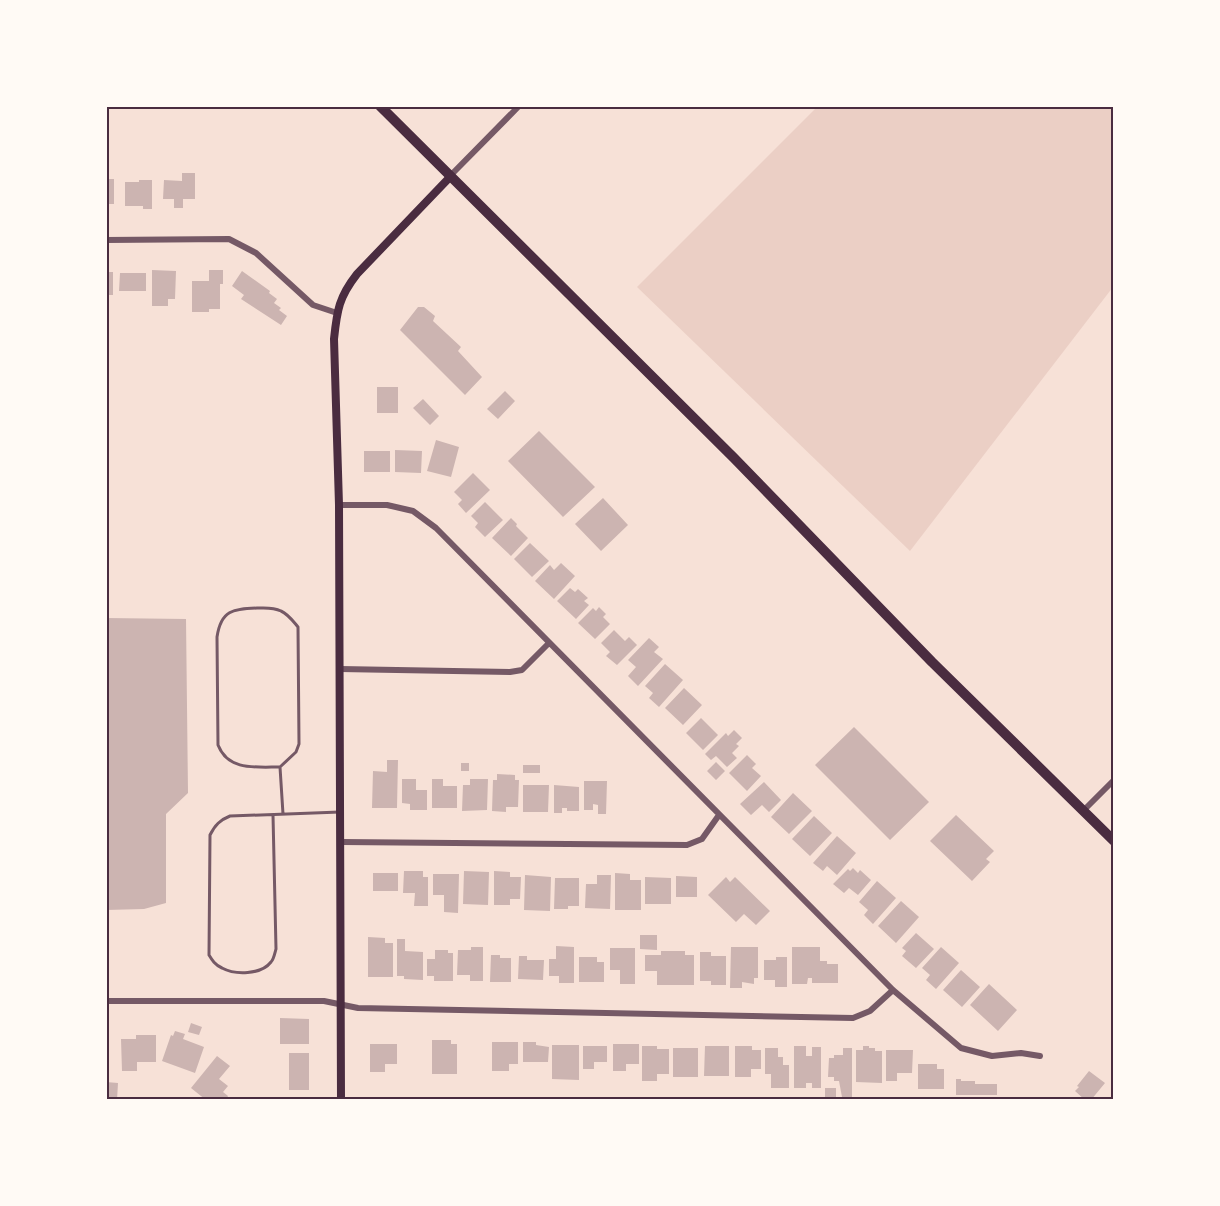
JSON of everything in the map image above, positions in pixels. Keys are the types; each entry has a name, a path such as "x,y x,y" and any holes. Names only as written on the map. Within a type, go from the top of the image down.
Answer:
{"highway":[{"path":"380,106 734,458 932,662 1113,841"}],"main road":[{"path":"341,1100 342,842 339,506 334,339 337,313 344,291 357,274 450,177"}],"street":[{"path":"450,177 519,106"},
{"path":"106,240 229,239 255,253 313,305 337,313"},
{"path":"339,506 387,506 413,511 436,528 893,990 961,1048 993,1056 1021,1053 1040,1056"},
{"path":"340,669 510,672 522,670 549,642"},
{"path":"1083,811 1113,780"},
{"path":"342,842 687,845 702,839 719,815"},
{"path":"106,1001 324,1001 358,1008 853,1017 870,1011 893,990"}],"lane":[{"path":"273,608 287,614 298,627 299,744 296,752 280,767 247,766 232,762 222,756 218,745 217,637 219,625 227,613 237,609 273,608"},
{"path":"280,767 283,814"},
{"path":"273,815 276,949 272,962 260,970 248,972 223,969 215,964 209,954 210,835 220,820 230,816 341,812"}],"shaded area":[{"path":"818,106 1113,107 1113,287 910,551 637,287"}],"building":[{"path":"182,173 195,173 195,199 183,199 183,208 174,208 174,199 163,199 164,180 182,181"},
{"path":"106,179 114,179 114,204 106,204"},
{"path":"139,180 152,180 152,209 143,209 143,206 125,206 125,182 139,182"},
{"path":"152,270 176,271 175,299 168,299 168,306 152,306"},
{"path":"209,270 223,270 223,284 220,284 220,309 209,309 209,312 192,312 192,281 209,281"},
{"path":"242,271 270,291 269,293 277,299 274,303 287,316 281,325 241,299 244,295 232,286"},
{"path":"106,272 113,272 113,295 106,295"},
{"path":"120,273 146,273 146,291 119,291"},
{"path":"418,307 424,307 435,316 433,321 461,347 458,351 482,377 465,395 400,330"},
{"path":"377,387 398,387 398,413 377,413"},
{"path":"505,391 515,401 498,419 487,409"},
{"path":"423,399 439,416 430,425 413,408"},
{"path":"539,431 595,487 563,517 508,461"},
{"path":"436,440 459,447 451,477 427,471"},
{"path":"395,450 422,451 421,473 395,472"},
{"path":"364,451 390,451 390,472 364,472"},
{"path":"473,473 490,490 466,513 458,504 462,500 454,492"},
{"path":"603,498 628,525 601,551 575,524"},
{"path":"485,502 503,520 485,537 475,527 478,523 471,516"},
{"path":"511,518 528,538 511,556 492,538"},
{"path":"530,543 549,561 532,577 514,559"},
{"path":"561,563 575,576 554,599 535,581 550,565 554,570"},
{"path":"570,588 575,592 578,589 588,598 584,601 589,605 576,619 557,601"},
{"path":"599,607 606,614 603,617 610,624 595,639 578,623 593,608 596,611"},
{"path":"106,618 186,619 188,793 166,814 166,903 144,909 106,910"},
{"path":"614,630 625,641 629,637 637,645 617,665 606,656 610,652 601,643"},
{"path":"649,638 659,647 654,652 663,659 638,686 628,676 636,667 628,660"},
{"path":"665,664 683,680 659,707 649,698 653,693 645,686"},
{"path":"684,688 702,705 683,725 665,708"},
{"path":"701,718 718,735 703,750 686,733"},
{"path":"854,727 929,802 890,840 815,765"},
{"path":"734,730 742,738 736,744 739,746 732,753 737,758 727,767 716,756 711,760 705,754 726,733 728,736"},
{"path":"747,755 756,764 752,768 761,776 747,791 729,773"},
{"path":"387,760 398,760 397,808 372,808 373,771 387,772"},
{"path":"716,762 725,771 716,780 707,771"},
{"path":"461,763 469,763 469,771 461,771"},
{"path":"523,765 540,765 540,773 523,773"},
{"path":"497,774 515,775 515,780 519,780 518,807 506,807 506,812 492,811 493,780 497,780"},
{"path":"402,779 416,779 416,790 427,790 427,810 410,810 410,804 402,803"},
{"path":"432,779 443,779 443,786 457,786 457,808 432,808"},
{"path":"470,779 488,779 487,810 462,811 463,785 470,785"},
{"path":"584,781 607,781 606,814 598,814 598,805 593,804 593,810 584,810"},
{"path":"764,782 781,800 769,812 762,805 751,815 740,804"},
{"path":"523,785 549,785 548,812 523,812"},
{"path":"554,785 579,787 579,811 567,811 567,808 562,808 562,813 554,813"},
{"path":"793,793 812,811 789,834 771,817"},
{"path":"956,815 994,851 986,859 990,862 972,881 930,841"},
{"path":"814,816 832,833 810,856 792,839"},
{"path":"837,836 856,853 837,875 827,866 823,871 813,863"},
{"path":"853,868 858,873 860,870 871,880 858,895 849,888 844,893 833,884 848,869 850,871"},
{"path":"404,871 423,871 423,877 428,877 428,906 414,906 415,893 403,893"},
{"path":"464,871 489,872 488,905 463,904"},
{"path":"494,871 510,872 510,877 521,877 520,899 510,899 510,905 494,905"},
{"path":"373,873 398,873 398,891 373,891"},
{"path":"615,873 630,874 630,880 641,880 641,910 615,910"},
{"path":"433,874 459,874 458,913 444,912 444,895 433,895"},
{"path":"525,875 551,877 550,911 524,910"},
{"path":"597,875 611,875 610,909 585,908 586,884 597,884"},
{"path":"676,876 697,877 697,897 676,897"},
{"path":"645,877 671,878 671,904 645,904"},
{"path":"726,877 730,882 735,877 770,911 756,925 744,914 736,922 708,895"},
{"path":"555,878 579,878 579,906 554,909"},
{"path":"877,881 896,898 873,924 864,915 868,910 859,902"},
{"path":"901,901 919,917 896,943 878,926"},
{"path":"916,933 934,949 916,968 902,956 906,951 902,948"},
{"path":"640,935 657,935 657,950 640,949"},
{"path":"368,937 385,938 385,943 393,943 393,977 368,977"},
{"path":"397,939 405,939 405,951 423,952 423,980 404,979 404,976 397,976"},
{"path":"556,946 574,947 574,983 559,983 559,976 549,976 549,959 556,959"},
{"path":"471,947 483,947 483,981 470,981 470,975 457,975 458,950 471,950"},
{"path":"731,947 758,947 758,978 754,978 754,984 742,982 742,988 730,988"},
{"path":"792,947 820,947 820,961 827,961 827,964 838,964 838,983 812,983 812,978 808,978 807,984 792,984"},
{"path":"941,947 959,963 936,989 926,980 930,975 922,968"},
{"path":"610,948 635,948 635,984 620,984 620,970 610,970"},
{"path":"435,950 448,950 448,953 453,953 453,981 434,981 434,976 427,976 427,959 435,959"},
{"path":"661,951 685,951 685,955 694,955 694,985 657,985 657,971 645,971 645,955 661,955"},
{"path":"700,952 711,952 711,956 726,956 726,985 711,985 711,981 700,981"},
{"path":"491,955 511,958 511,982 490,982"},
{"path":"519,956 527,956 527,960 544,960 543,980 518,979"},
{"path":"579,957 597,957 597,962 604,962 604,982 579,982"},
{"path":"776,957 787,957 787,987 775,987 775,980 764,980 764,960 776,960"},
{"path":"961,970 980,987 962,1007 943,990"},
{"path":"989,984 1017,1010 998,1031 970,1005"},
{"path":"280,1018 309,1019 309,1044 280,1044"},
{"path":"191,1023 202,1027 199,1035 188,1032"},
{"path":"175,1031 185,1034 183,1039 204,1047 195,1073 162,1061 171,1035 173,1036"},
{"path":"136,1035 156,1035 156,1062 137,1062 137,1071 122,1071 121,1039 136,1039"},
{"path":"432,1040 451,1040 451,1044 457,1044 457,1074 432,1074"},
{"path":"492,1042 518,1042 518,1064 509,1064 509,1071 492,1071"},
{"path":"523,1042 536,1042 536,1045 549,1047 548,1062 523,1062"},
{"path":"370,1044 397,1044 397,1064 385,1064 385,1072 370,1072"},
{"path":"613,1044 639,1044 639,1064 626,1064 626,1071 613,1071"},
{"path":"552,1045 579,1045 579,1080 552,1079"},
{"path":"583,1046 607,1046 607,1062 594,1062 594,1069 583,1069"},
{"path":"642,1046 669,1049 669,1074 657,1074 657,1081 642,1081"},
{"path":"705,1046 729,1046 729,1076 704,1076"},
{"path":"735,1046 752,1046 752,1050 761,1050 761,1069 751,1069 751,1077 735,1077"},
{"path":"794,1046 806,1046 806,1056 812,1056 812,1047 821,1047 821,1088 812,1088 812,1083 806,1083 806,1088 794,1088"},
{"path":"863,1046 882,1051 882,1083 856,1082 856,1050 863,1050"},
{"path":"673,1048 698,1048 698,1077 673,1077"},
{"path":"765,1048 778,1048 778,1057 783,1057 783,1065 789,1065 789,1088 771,1088 771,1074 765,1074"},
{"path":"843,1048 852,1048 852,1097 842,1097 839,1081 834,1081 834,1077 828,1077 829,1058 834,1058 834,1055 843,1055"},
{"path":"886,1050 913,1050 912,1073 897,1073 897,1081 886,1081"},
{"path":"289,1053 309,1053 309,1090 289,1090"},
{"path":"217,1056 230,1066 219,1079 228,1086 223,1092 228,1096 226,1100 206,1100 191,1088"},
{"path":"918,1064 937,1064 937,1069 944,1069 944,1089 918,1089"},
{"path":"1089,1071 1105,1083 1091,1100 1085,1100 1075,1091"},
{"path":"956,1079 975,1081 975,1084 997,1084 997,1095 956,1095"},
{"path":"106,1082 118,1083 117,1100 106,1100"},
{"path":"825,1088 836,1088 836,1097 825,1097"}]}
